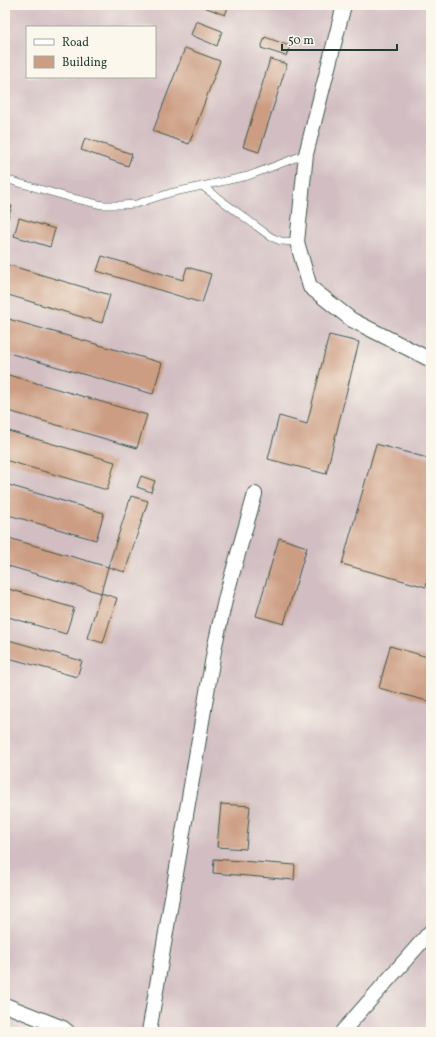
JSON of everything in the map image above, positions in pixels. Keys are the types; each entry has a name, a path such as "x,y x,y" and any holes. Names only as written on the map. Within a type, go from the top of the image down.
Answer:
{"street":[{"path":"344,5 306,154 297,242 310,287 352,320 431,360"},
{"path":"149,1032 215,645 226,596 255,494"},
{"path":"342,1032 431,931"},
{"path":"5,1005 63,1028 68,1032"}],"lane":[{"path":"5,179 68,197 102,204 136,204 170,193 248,176 306,154"},
{"path":"202,186 271,238 282,241 297,242"}],"shaded area":[{"path":"5,5 431,5 431,1032 5,1032"}],"building":[{"path":"199,5 229,5 225,15"},
{"path":"196,21 222,31 217,46 191,35"},
{"path":"265,37 290,46 286,56 261,48"},
{"path":"185,48 220,61 189,144 153,131"},
{"path":"270,59 287,64 259,152 243,147"},
{"path":"85,138 132,154 128,166 81,150"},
{"path":"5,204 12,206 5,226"},
{"path":"19,218 55,229 50,247 14,236"},
{"path":"102,256 183,280 187,267 211,274 202,303 97,271"},
{"path":"5,264 110,295 102,323 5,294"},
{"path":"5,318 162,363 153,394 5,352"},
{"path":"329,335 359,342 326,474 268,459 279,416 307,424"},
{"path":"5,374 147,415 137,448 5,410"},
{"path":"5,430 115,462 107,490 5,460"},
{"path":"376,444 431,459 431,569 426,587 342,564"},
{"path":"141,476 155,481 151,492 137,487"},
{"path":"5,484 104,513 96,540 5,514"},
{"path":"131,496 148,501 125,572 108,567"},
{"path":"5,537 108,567 101,593 5,565"},
{"path":"279,538 307,547 284,624 256,616"},
{"path":"5,588 74,608 66,634 5,616"},
{"path":"101,593 117,598 103,643 87,638"},
{"path":"5,639 82,661 77,677 5,657"},
{"path":"390,646 431,658 431,702 379,688"},
{"path":"221,804 250,806 246,849 217,847"},
{"path":"214,859 295,865 294,880 213,873"}]}
